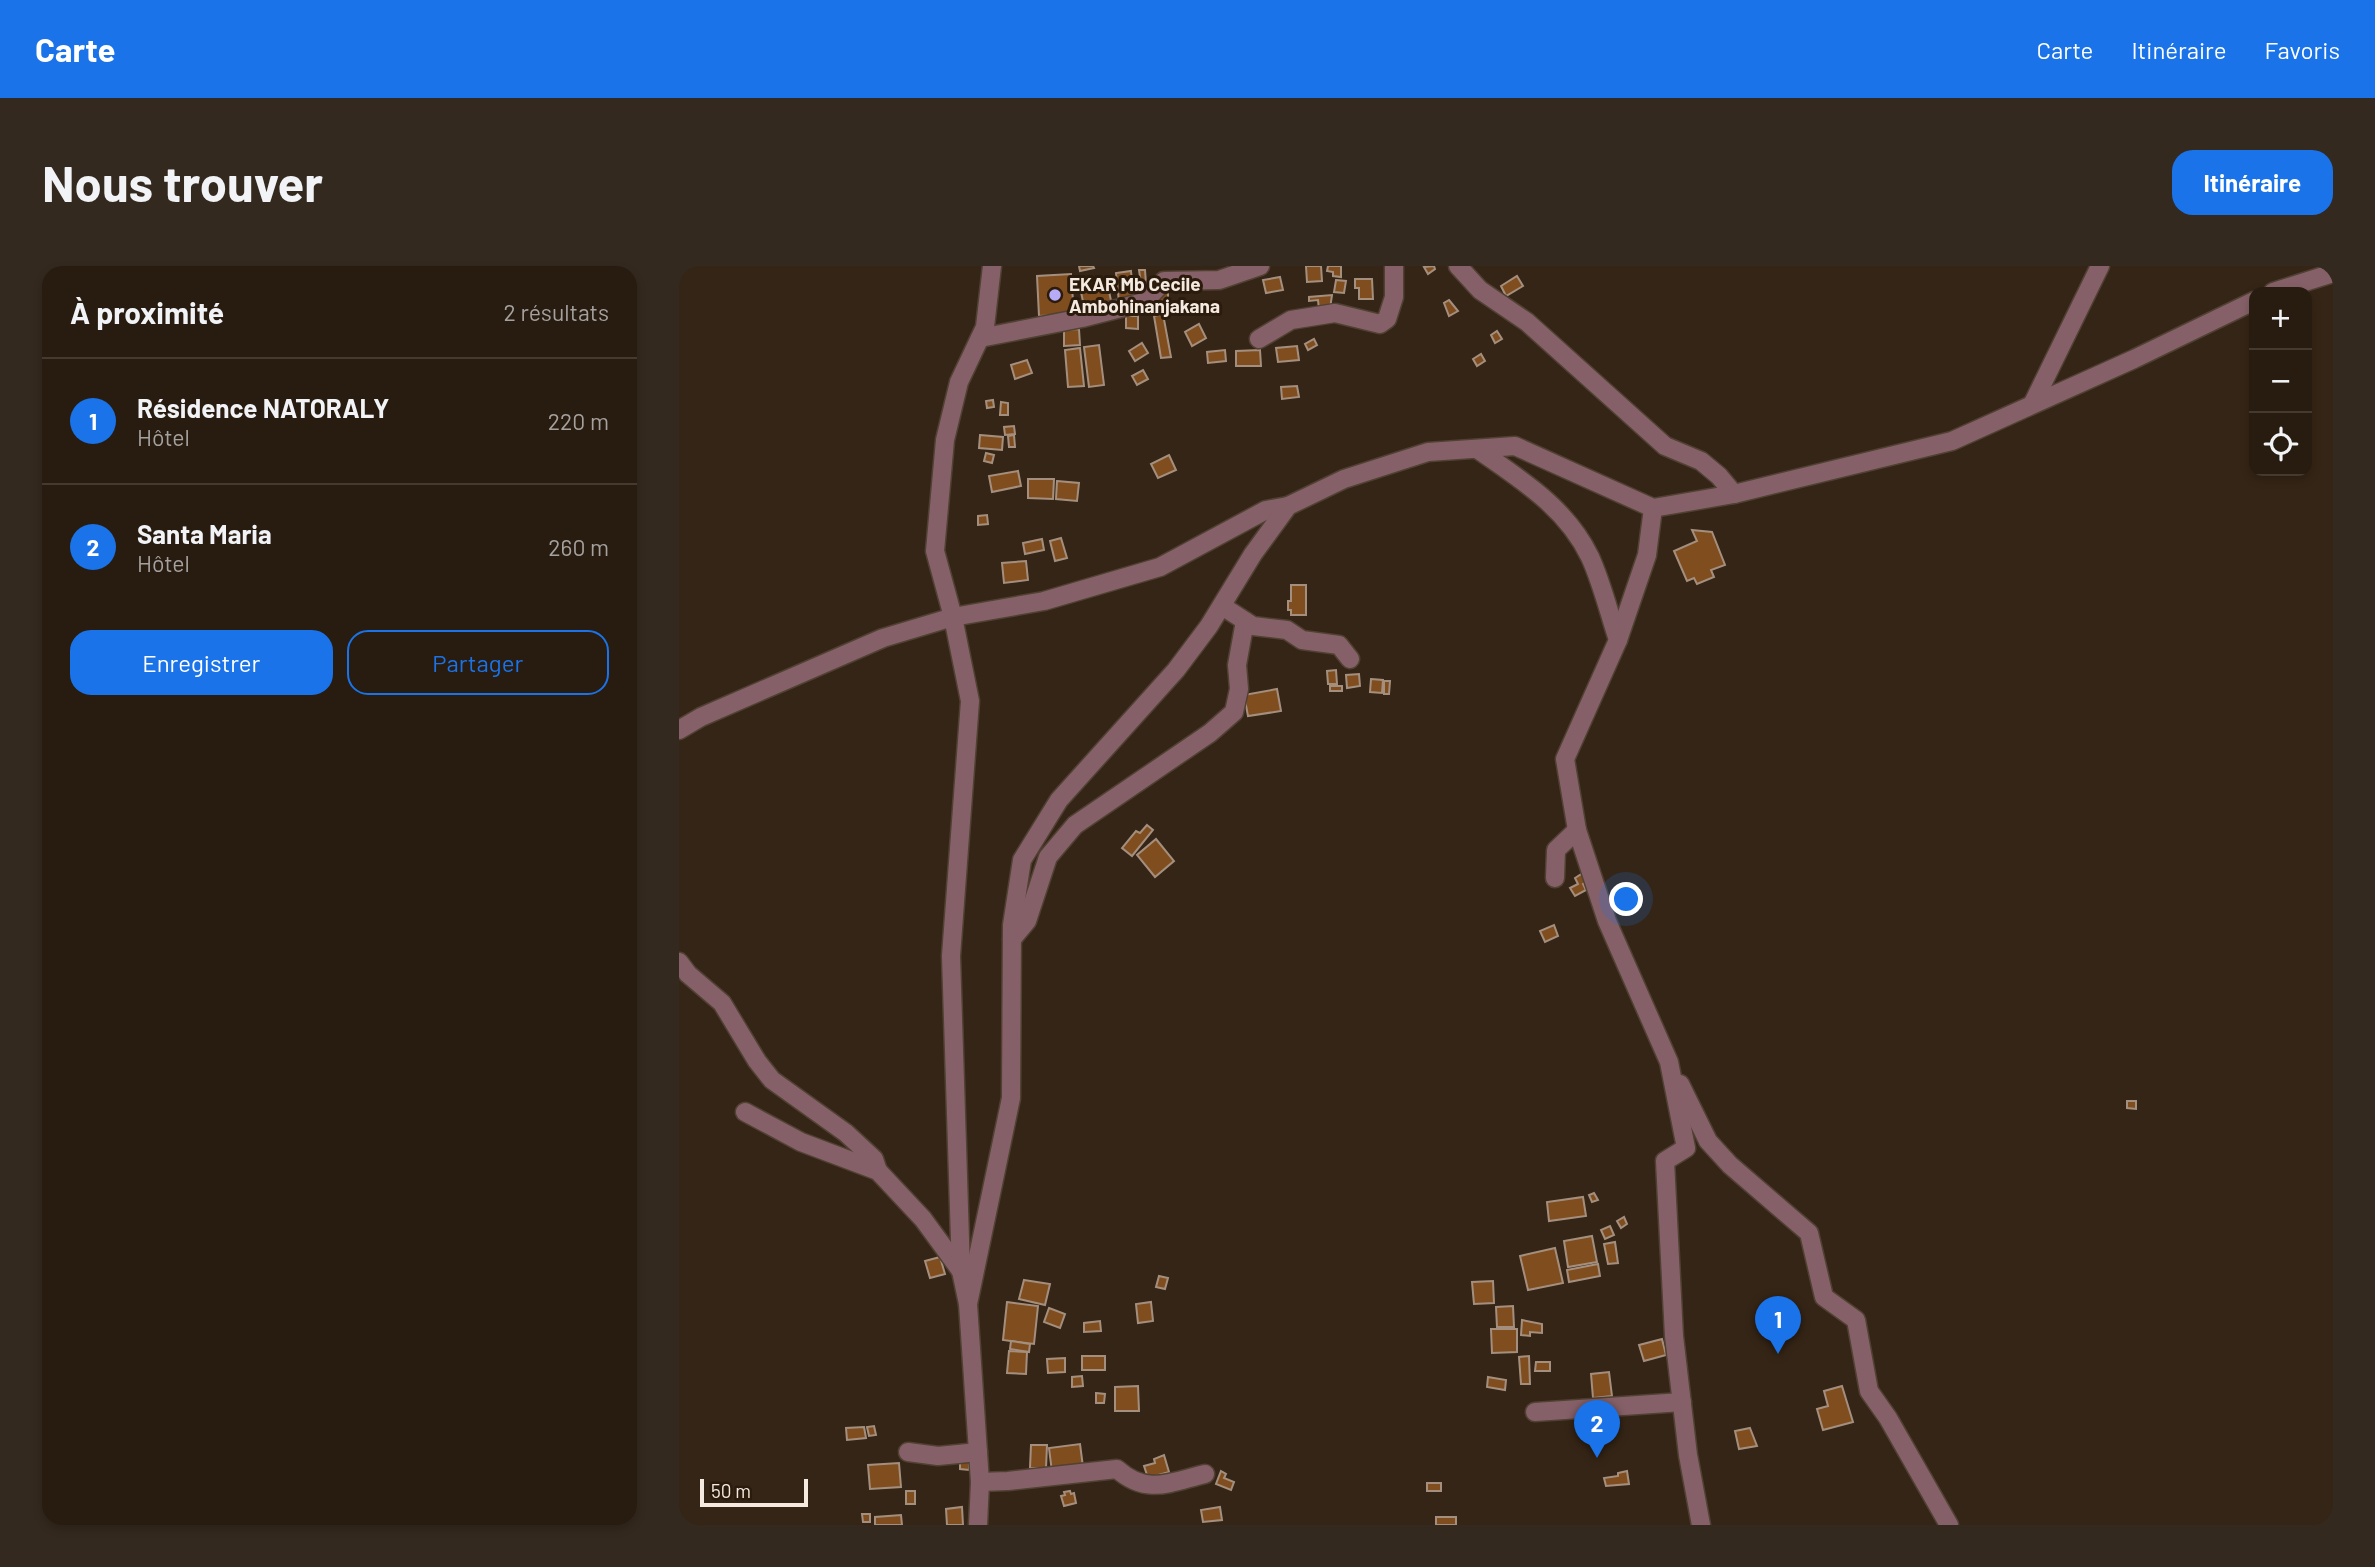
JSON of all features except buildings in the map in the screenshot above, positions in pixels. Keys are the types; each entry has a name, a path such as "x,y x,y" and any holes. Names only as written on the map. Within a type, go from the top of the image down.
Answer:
{"street":[{"path":"978,1525 978,1452 968,1304 961,1271 951,956 970,701 953,617 935,551 945,440 959,382 985,327 992,266"},
{"path":"980,338 1082,318 1144,302 1164,281 1219,280 1260,266"},
{"path":"1259,339 1291,320 1335,313 1380,324 1387,319 1394,297 1395,266"},
{"path":"1458,266 1480,290 1527,322 1665,446 1701,461 1719,476 1734,494"},
{"path":"2033,403 2100,266"},
{"path":"2289,287 2333,273"},
{"path":"679,730 701,717 883,638 953,617 1044,601 1160,567 1266,510 1288,506 1343,479 1428,452 1515,446 1653,508 1734,494 1952,441 2249,303"},
{"path":"1477,449 1540,493 1569,522 1590,558 1618,640"},
{"path":"968,1304 1011,1098 1012,939 1022,860 1059,800 1176,670 1288,506"},
{"path":"1653,508 1647,555 1618,640 1565,759 1577,830 1607,920 1669,1062 1708,1140 1730,1165 1809,1233 1824,1297 1856,1320 1869,1391 1888,1418 1949,1525"},
{"path":"1222,606 1253,626 1287,630 1301,640 1339,645 1350,659"},
{"path":"1012,939 1027,921 1048,857 1075,825 1210,733 1234,712 1239,689 1237,666 1245,621"},
{"path":"1555,878 1556,850 1577,830"},
{"path":"679,962 688,974 722,1003 757,1061 772,1080 846,1133 874,1159 878,1171 923,1219 961,1271"},
{"path":"1669,1062 1686,1148 1665,1161 1674,1336 1688,1455 1701,1525"},
{"path":"744,1112 801,1142 878,1171"},
{"path":"1535,1412 1682,1402"},
{"path":"908,1452 938,1456 978,1452"},
{"path":"980,1482 1117,1469 1140,1485 1159,1485 1205,1474"}],"place":[{"name":"EKAR Mb Cecile Ambohinanjakana","path":"1055,295"},
{"name":"Résidence NATORALY","path":"1778,1354"},
{"name":"Santa Maria","path":"1597,1458"}]}
